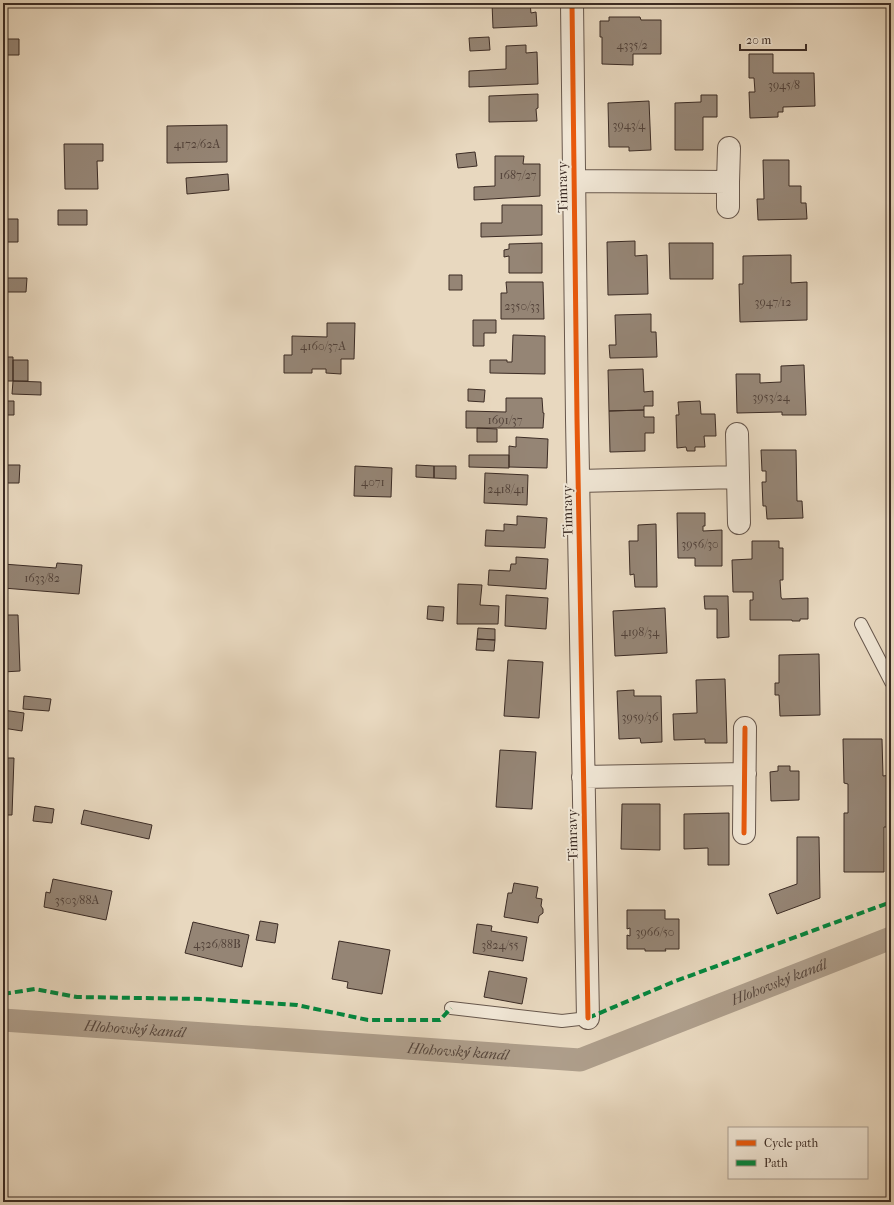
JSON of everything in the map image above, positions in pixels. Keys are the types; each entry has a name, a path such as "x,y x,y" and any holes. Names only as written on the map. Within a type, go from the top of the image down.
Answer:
{"street":[{"name":"Timravy","path":"572,3 583,777 588,1018"},
{"path":"728,148 728,207"},
{"name":"Timravy","path":"574,181 728,182"},
{"path":"737,434 739,523"},
{"name":"Timravy","path":"579,482 738,476"},
{"path":"744,833 745,728"},
{"path":"583,777 745,774"}],"lane":[{"path":"861,624 891,682"},
{"path":"451,1008 562,1021 588,1018"}],"building":[{"path":"492,3 530,3 531,13 536,12 537,26 493,28"},
{"path":"609,17 640,17 641,20 661,20 661,54 633,54 633,65 602,64 602,37 600,37 600,21 609,21"},
{"path":"489,37 490,50 470,51 469,38"},
{"path":"3,39 19,39 19,55 3,55"},
{"path":"526,45 526,53 537,52 538,84 469,87 469,71 506,69 506,46"},
{"path":"749,54 773,54 773,73 814,73 815,106 783,107 783,112 778,112 778,117 750,118 749,92 755,92 754,78 749,78"},
{"path":"538,94 538,108 536,109 537,121 489,122 489,96"},
{"path":"701,95 717,95 717,117 703,117 703,150 675,150 675,103 701,102"},
{"path":"649,101 651,150 629,151 629,147 609,147 608,103"},
{"path":"227,125 227,162 167,163 167,126"},
{"path":"64,144 103,144 103,161 97,161 98,189 65,189"},
{"path":"475,152 477,166 458,168 456,154"},
{"path":"495,156 524,156 523,164 540,164 540,196 474,200 474,187 495,186"},
{"path":"763,160 789,160 789,186 801,186 801,203 806,203 807,219 758,220 757,199 764,199"},
{"path":"228,174 229,190 187,194 186,178"},
{"path":"502,205 542,205 542,235 481,237 481,223 502,223"},
{"path":"58,210 87,210 87,225 58,225"},
{"path":"3,219 18,219 18,242 3,242"},
{"path":"635,241 635,256 647,255 648,294 608,295 607,242"},
{"path":"542,243 542,273 509,273 509,256 504,257 504,250 509,249 509,244"},
{"path":"669,243 713,243 713,279 670,279"},
{"path":"791,255 791,283 807,282 807,320 740,322 739,284 743,284 743,256"},
{"path":"449,275 462,275 462,290 449,290"},
{"path":"4,278 27,278 26,292 4,292"},
{"path":"506,282 543,282 544,319 501,319 501,293 507,293"},
{"path":"651,314 651,332 656,332 657,357 610,358 609,345 616,345 615,315"},
{"path":"473,320 496,320 496,333 484,333 484,346 473,346"},
{"path":"327,323 355,323 354,359 341,359 341,374 326,373 326,369 312,369 312,373 284,373 284,355 292,355 292,336 327,337"},
{"path":"513,335 545,336 545,374 490,373 490,360 507,360 507,362 512,362"},
{"path":"3,357 13,357 13,381 3,381"},
{"path":"13,360 28,360 28,381 13,381"},
{"path":"804,365 806,415 782,415 782,412 737,413 736,374 760,374 760,383 781,382 781,366"},
{"path":"643,369 644,392 653,391 653,406 644,406 644,410 609,411 608,370"},
{"path":"13,381 41,382 41,395 12,394"},
{"path":"468,389 485,390 484,402 468,401"},
{"path":"506,398 542,398 544,413 543,428 466,428 466,411 506,412"},
{"path":"3,399 5,399 5,401 14,401 14,415 3,415"},
{"path":"700,401 701,414 715,414 716,436 704,436 705,447 695,447 695,451 687,451 686,447 677,448 676,415 679,415 678,402"},
{"path":"644,410 644,417 654,417 654,433 645,433 645,451 610,452 609,411"},
{"path":"477,428 497,429 497,442 477,442"},
{"path":"516,437 548,439 547,468 509,467 509,446 516,447"},
{"path":"761,450 796,450 797,501 802,501 803,518 767,519 766,506 763,506 762,482 766,482 766,471 762,471"},
{"path":"469,455 509,455 509,468 469,467"},
{"path":"3,465 20,465 19,483 3,483"},
{"path":"416,465 434,466 434,478 416,477"},
{"path":"355,466 392,468 391,497 354,496"},
{"path":"434,466 456,466 456,479 434,478"},
{"path":"485,473 528,475 527,505 484,503"},
{"path":"677,513 705,513 705,526 703,526 703,531 722,530 722,566 695,566 695,558 678,558"},
{"path":"517,516 547,518 545,548 485,546 486,530 504,531 504,524 517,525"},
{"path":"656,524 657,587 635,587 634,574 630,575 629,541 638,541 638,525"},
{"path":"752,541 779,541 779,548 783,548 783,580 780,580 781,597 782,599 808,598 808,619 800,619 800,621 750,620 750,600 753,600 753,592 733,592 732,560 752,559"},
{"path":"516,557 548,559 546,589 488,585 489,570 510,571 511,564 516,564"},
{"path":"57,563 82,565 79,594 3,588 3,564 56,568"},
{"path":"458,584 482,585 480,605 499,606 498,624 457,624"},
{"path":"506,595 548,598 546,629 505,626"},
{"path":"704,596 728,596 729,637 717,638 717,609 705,609"},
{"path":"428,606 444,607 443,621 427,619"},
{"path":"665,608 667,653 615,656 613,611"},
{"path":"3,615 18,615 20,671 3,672"},
{"path":"478,628 495,629 495,640 477,639"},
{"path":"477,639 495,640 494,651 476,650"},
{"path":"819,654 820,715 780,716 779,695 775,695 775,683 779,683 779,655"},
{"path":"508,660 543,662 539,718 504,716"},
{"path":"725,679 727,743 705,743 705,739 674,740 673,714 697,713 696,680"},
{"path":"634,690 634,696 661,696 662,742 641,743 640,738 619,739 617,691"},
{"path":"24,696 51,699 49,711 23,709"},
{"path":"3,710 24,713 22,731 3,728"},
{"path":"843,739 882,739 883,776 891,775 891,827 884,827 884,872 844,872 844,813 848,813 848,784 844,783"},
{"path":"500,750 536,752 532,809 496,807"},
{"path":"3,758 14,758 12,815 3,815"},
{"path":"778,766 790,766 790,771 799,771 799,800 771,801 770,772 778,771"},
{"path":"622,804 660,804 660,850 621,849"},
{"path":"35,806 54,809 52,823 33,821"},
{"path":"84,810 152,825 149,839 81,824"},
{"path":"729,813 729,865 708,865 708,848 684,849 684,814"},
{"path":"797,837 819,837 820,898 777,914 769,894 797,884"},
{"path":"53,879 112,891 106,920 44,907 46,892 50,893"},
{"path":"514,883 538,887 536,898 542,899 541,906 543,913 539,916 538,923 504,917 508,893 512,893"},
{"path":"627,910 665,910 665,919 679,919 679,949 665,949 666,951 645,951 645,949 627,949 627,935 630,936 630,928 627,929"},
{"path":"260,921 278,924 275,943 256,940"},
{"path":"193,922 249,935 242,967 185,953"},
{"path":"477,924 492,926 491,931 527,937 523,961 473,953"},
{"path":"339,941 390,950 382,994 347,988 348,982 332,979"},
{"path":"489,971 527,978 522,1004 484,997"}],"waterway":[{"name":"Hlohovský kanál","path":"3,1020 580,1060 891,938"}],"marked path":[{"path":"588,1018 673,982 891,902"},
{"path":"3,994 35,989 77,997 203,999 297,1005 368,1020 440,1020 451,1008"}],"cycle path":[{"path":"572,3 577,419 588,1018"},
{"path":"744,833 745,728"}]}
